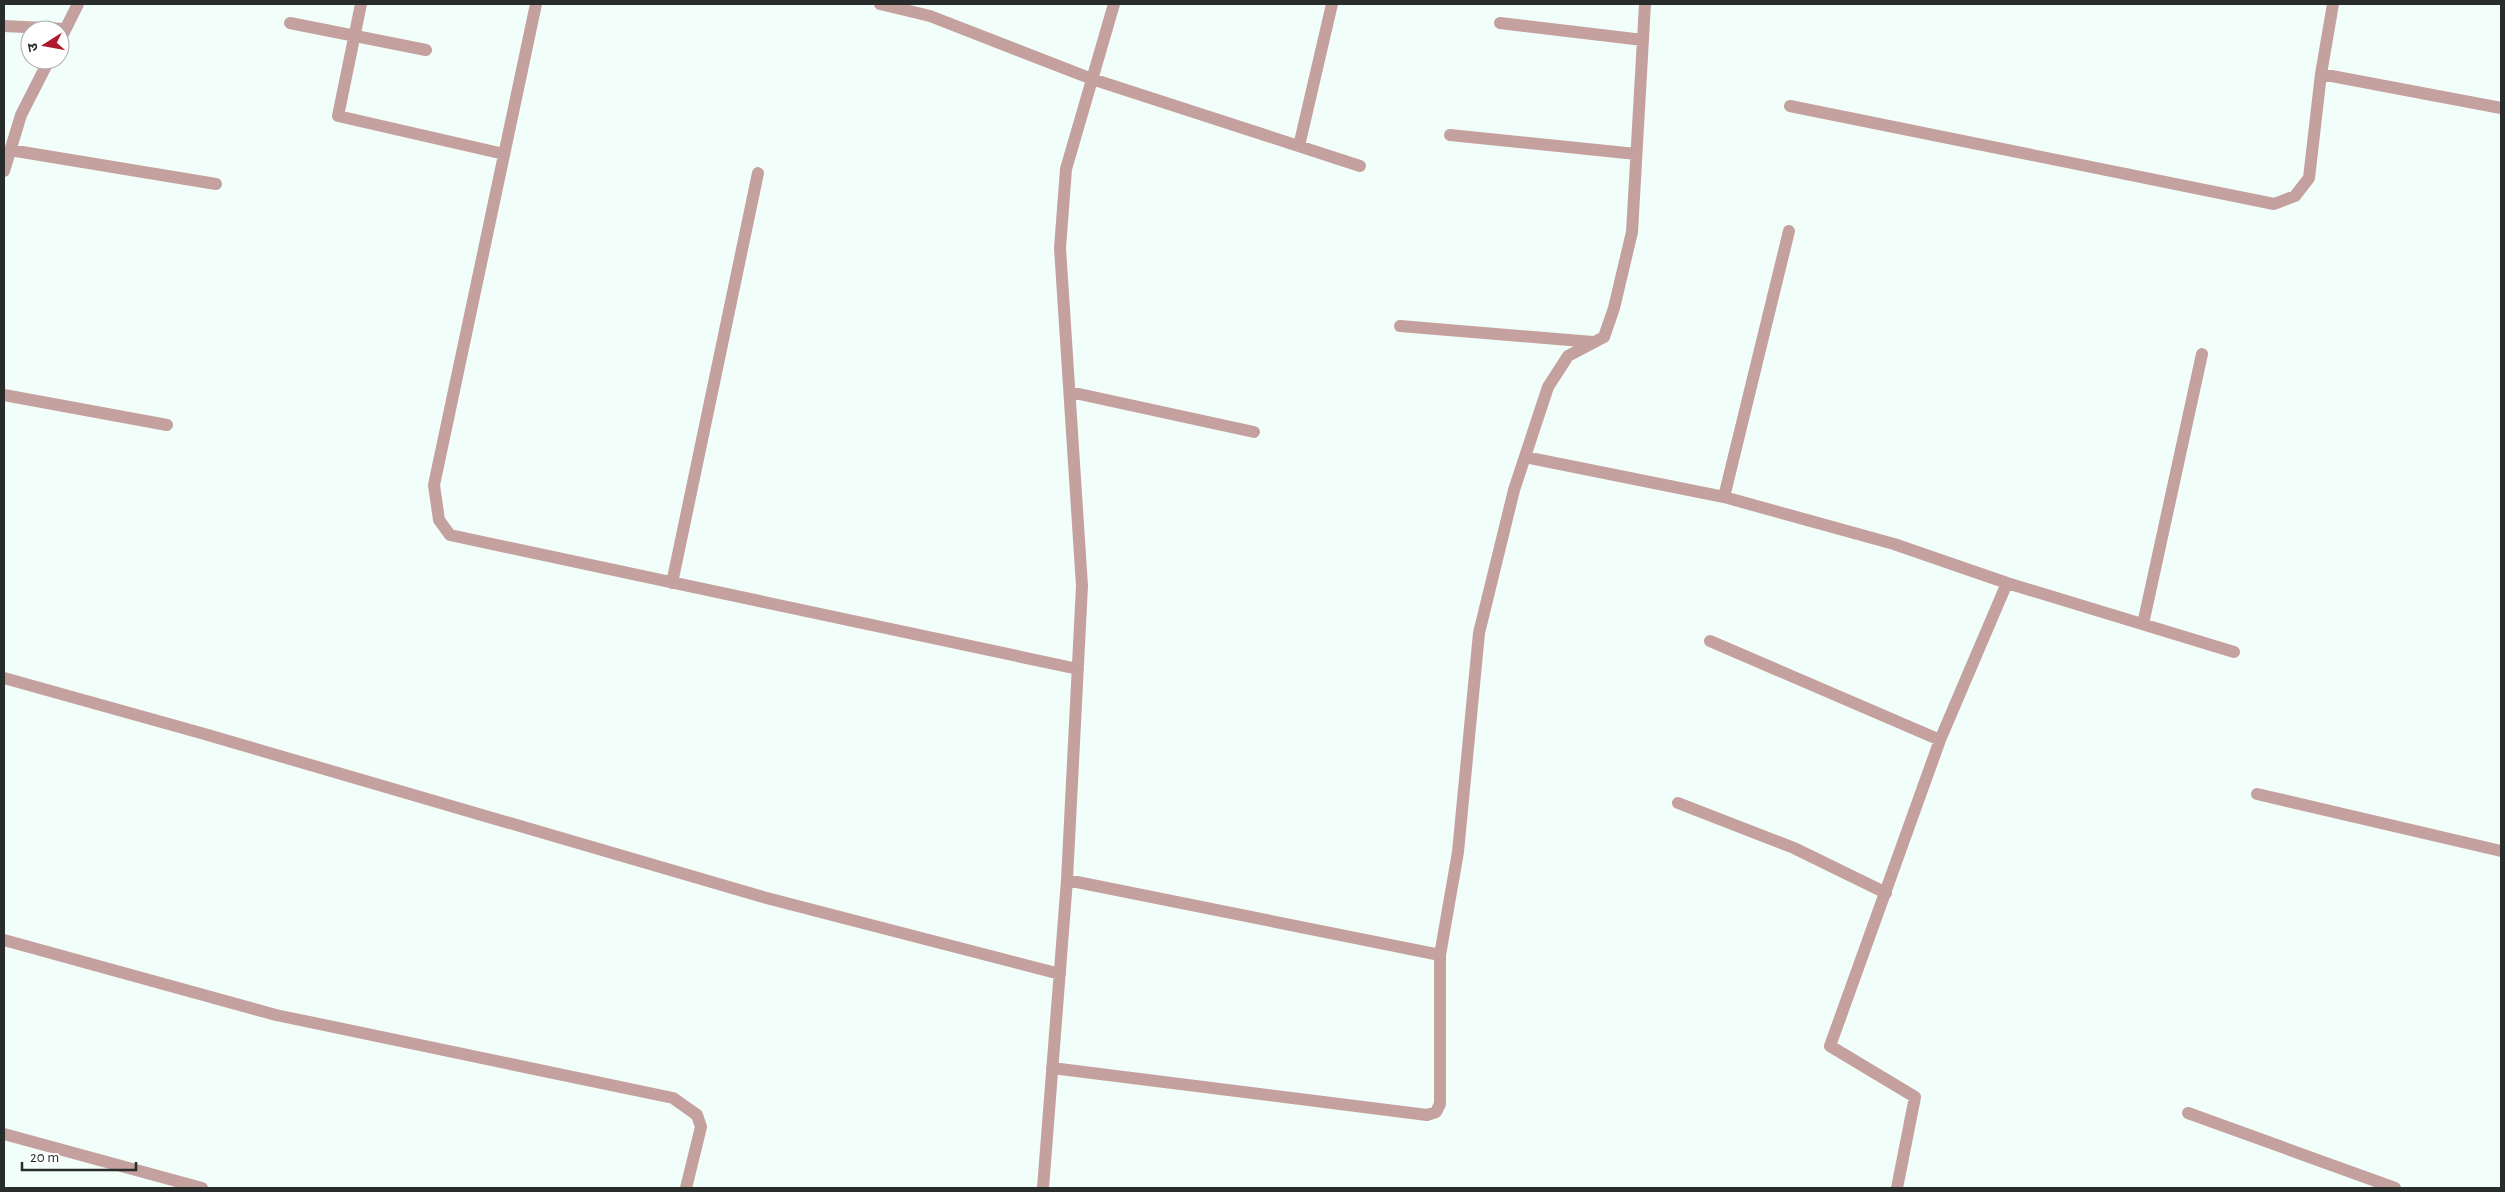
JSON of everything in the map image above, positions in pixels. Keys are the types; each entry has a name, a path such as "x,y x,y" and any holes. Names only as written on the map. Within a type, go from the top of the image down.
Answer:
{"street":[{"path":"70,20 78,4"},
{"path":"361,4 338,116 504,154"},
{"path":"536,4 434,485 439,520 450,535 1078,670"},
{"path":"880,4 930,16 1092,78 1360,166"},
{"path":"1042,1188 1067,880 1082,586 1060,248 1066,169 1114,4"},
{"path":"1299,146 1332,4"},
{"path":"1052,1068 1426,1115 1436,1112 1440,1104 1440,955 1458,852 1479,633 1525,457 1548,388 1568,356 1604,337 1614,308 1632,232 1645,4"},
{"path":"1790,106 2274,204 2295,196 2309,178 2321,74 2333,4"},
{"path":"290,23 426,50"},
{"path":"1500,23 1643,40"},
{"path":"4,26 20,28"},
{"path":"4,171 21,115 45,70"},
{"path":"2321,74 2501,108"},
{"path":"1450,135 1636,154"},
{"path":"10,150 216,184"},
{"path":"672,582 758,173"},
{"path":"1724,497 1789,231"},
{"path":"1400,326 1593,342"},
{"path":"2143,624 2202,354"},
{"path":"1070,392 1254,432"},
{"path":"4,395 167,425"},
{"path":"1525,457 1724,497 1894,544 2007,583 2234,652"},
{"path":"1897,1188 1915,1097 1830,1046 1940,740 2007,583"},
{"path":"1710,640 1940,740"},
{"path":"4,678 201,733 763,897 1060,974"},
{"path":"2257,794 2501,851"},
{"path":"1678,803 1794,848 1886,893"},
{"path":"1067,880 1440,955"},
{"path":"4,940 276,1015 673,1098 697,1115 701,1127 686,1188"},
{"path":"2188,1113 2395,1188"},
{"path":"4,1134 202,1188"}]}
